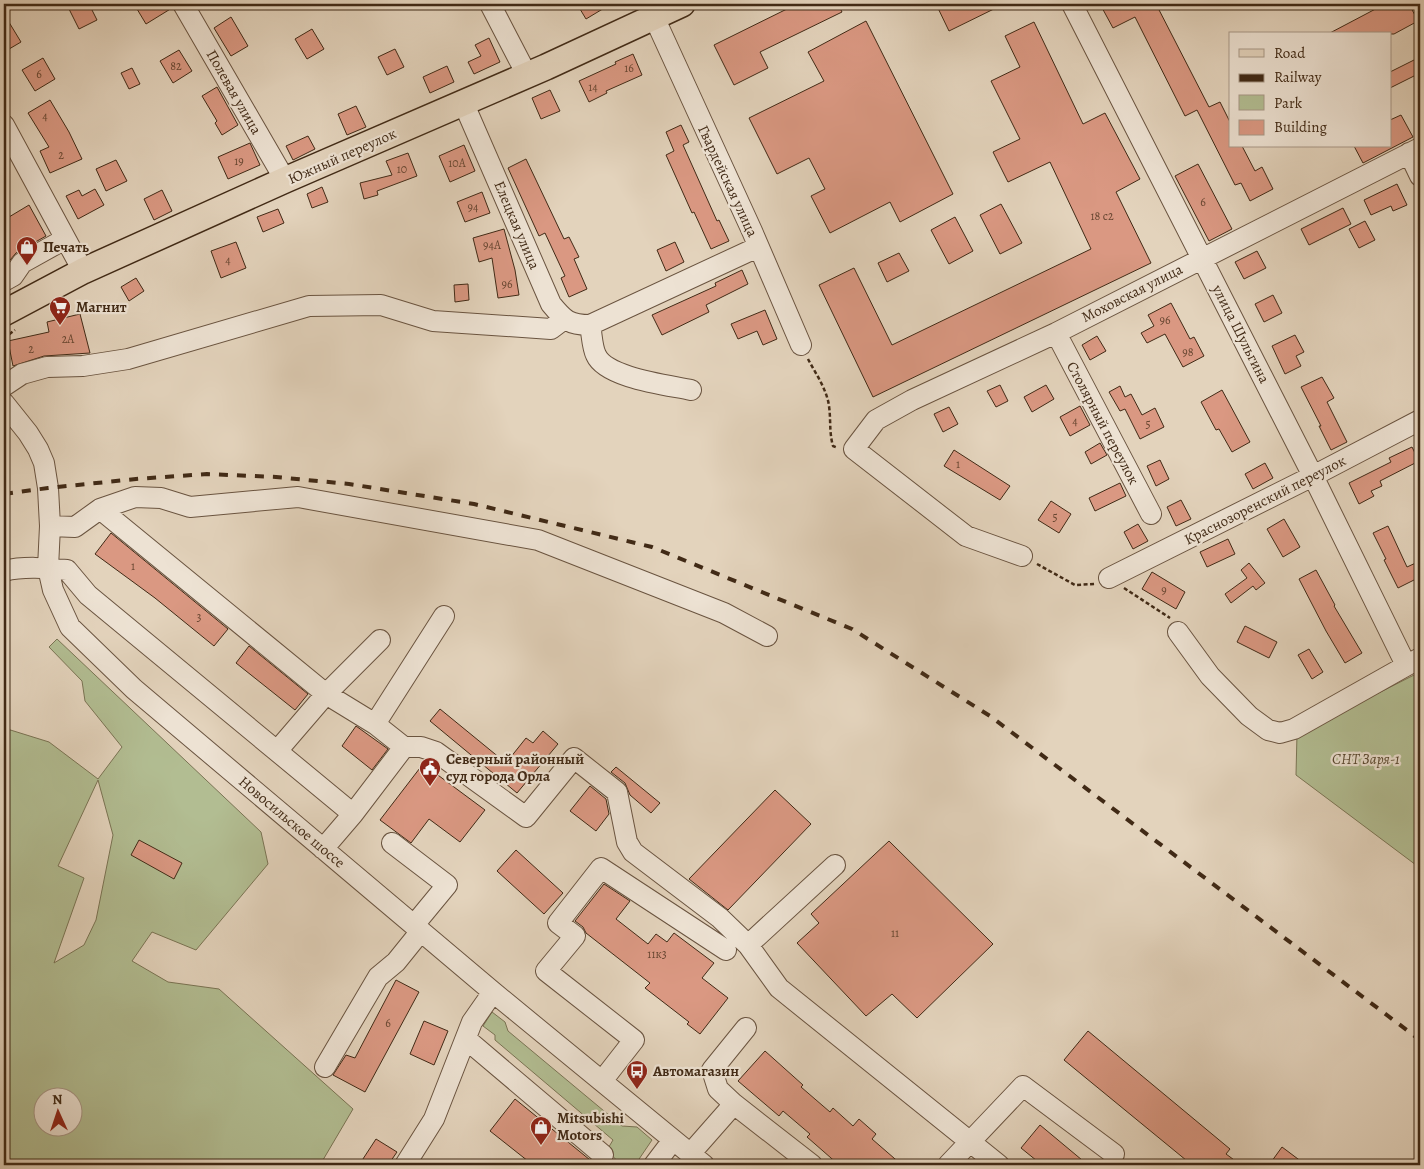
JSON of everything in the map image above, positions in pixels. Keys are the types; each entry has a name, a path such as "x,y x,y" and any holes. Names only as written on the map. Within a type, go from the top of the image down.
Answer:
{"main road":[{"name":"Южный переулок","path":"5,313 83,271 285,180 527,75 678,5"}],"street":[{"name":"Полевая улица","path":"183,4 285,180"},
{"path":"490,4 527,75"},
{"name":"улица Шульгина","path":"1072,4 1313,476 1413,662"},
{"name":"Гвардейская улица","path":"654,17 801,345"},
{"name":"Елецкая улица","path":"463,102 551,304 563,320"},
{"path":"4,125 83,271"},
{"path":"1414,151 1420,176"},
{"name":"Моховская улица","path":"854,449 876,420 912,400 1056,333 1202,257 1414,151"},
{"path":"4,281 13,276 22,263 65,239"},
{"path":"4,386 22,374 47,367 83,366 128,359 309,306 381,305 433,321 551,329 563,320 578,325 590,325 758,247"},
{"path":"590,325 596,355 602,365 620,374 691,390"},
{"name":"Столярный переулок","path":"1056,333 1151,514"},
{"name":"Новосильское шоссе","path":"4,392 9,409 38,449 44,463 48,488 50,526 48,568 52,590 70,627 134,689 493,992 697,1160"},
{"name":"Краснозоренский переулок","path":"1109,578 1420,420"},
{"path":"854,449 966,536 1022,556"},
{"path":"50,526 75,526 100,509 134,497 161,498 190,506 298,497 538,540 724,613 767,636"},
{"path":"100,509 326,694 375,724 404,747 421,748 436,752 526,817 574,758 617,792 627,842 633,852 720,918 748,945 779,988 999,1165"},
{"path":"4,571 48,568 67,570 88,595 353,814"},
{"path":"375,724 444,616"},
{"path":"1178,632 1210,676 1249,716 1268,730 1280,733 1294,728 1413,662"},
{"path":"276,751 326,694 380,640"},
{"path":"323,848 353,814 404,747"},
{"path":"325,1067 378,977 396,962 447,885 392,843"},
{"path":"748,945 835,865"},
{"path":"602,1082 634,1040 546,971 575,936 558,923 601,868 726,950"},
{"path":"405,1165 434,1119 472,1022 493,992"},
{"path":"746,1028 712,1070 718,1089 734,1104 812,1165"},
{"path":"466,1039 603,1155"},
{"path":"948,1165 1024,1086 1114,1154"},
{"path":"697,1160 734,1104"},
{"path":"654,1165 673,1140"}],"path":[{"path":"801,345 825,391 829,406 830,433 833,446 842,450 854,449"}],"green space":[{"path":"57,639 261,832 268,864 196,950 152,932 132,961 168,982 219,989 353,1109 320,1165 4,1165 4,728 49,742 98,779 122,747 85,701 82,681 49,647","holes":["98,780 113,835 96,920 84,945 54,963 84,878 58,866"]},
{"name":"СНТ Заря-1","path":"1420,672 1420,868 1296,775 1297,734"},
{"path":"492,1012 505,1022 508,1031 622,1126 637,1127 652,1140 635,1165 621,1165 607,1150 613,1140 495,1040 495,1035 483,1026"}],"building":[{"path":"78,4 89,4 97,20 79,29 69,9"},
{"path":"145,4 171,4 172,8 146,24 137,9"},
{"path":"577,4 611,4 586,19"},
{"path":"797,4 838,4 842,12 760,52 768,68 734,85 714,45"},
{"path":"936,4 1004,4 949,31"},
{"path":"1100,4 1156,4 1209,107 1220,102 1229,120 1229,148 1243,148 1255,171 1262,167 1273,189 1250,201 1241,183 1235,185 1197,110 1185,116 1135,17 1113,28"},
{"path":"1385,4 1409,4 1418,21 1394,34 1392,32 1332,32"},
{"path":"4,14 21,42 4,52"},
{"path":"231,17 248,46 231,56 214,28"},
{"path":"866,21 953,194 900,222 890,202 830,233 811,196 825,189 809,158 777,174 749,118 824,81 808,52"},
{"path":"1034,22 1083,124 1105,113 1140,179 1116,192 1151,263 873,397 819,285 854,268 892,345 1091,249 1050,162 1008,182 993,152 1020,139 991,81 1020,67 1005,36"},
{"path":"312,29 324,49 307,59 295,39"},
{"path":"489,38 500,62 474,74 468,62 481,56 475,45"},
{"path":"395,49 404,67 387,75 378,57"},
{"path":"179,50 192,71 173,83 160,61"},
{"path":"633,54 642,75 606,91 607,93 589,102 579,81"},
{"path":"1420,57 1420,73 1392,87 1392,71"},
{"path":"43,58 55,79 35,91 22,70"},
{"path":"447,66 454,82 430,93 423,77"},
{"path":"132,68 140,84 129,89 121,73"},
{"path":"217,87 238,125 222,135 215,123 217,121 202,96"},
{"path":"550,90 560,111 541,119 532,98"},
{"path":"50,100 82,159 50,173 40,151 49,147 28,113"},
{"path":"356,106 366,127 347,135 338,114"},
{"path":"1401,115 1413,137 1392,148 1392,119"},
{"path":"681,125 689,142 683,145 717,221 719,220 729,241 711,249 694,212 692,213 666,155 674,151 666,132"},
{"path":"308,136 315,149 293,160 286,146"},
{"path":"250,143 260,165 228,179 218,157"},
{"path":"464,145 475,171 450,182 439,156"},
{"path":"1355,148 1392,148 1363,163"},
{"path":"408,153 417,176 377,191 378,195 364,199 360,183 392,175 386,161"},
{"path":"526,159 564,239 569,237 579,257 574,259 587,289 569,297 561,278 565,276 545,233 539,236 508,168"},
{"path":"116,160 127,181 106,191 96,169"},
{"path":"1198,164 1232,229 1209,241 1175,176"},
{"path":"1397,184 1407,205 1393,211 1391,206 1371,215 1364,200"},
{"path":"322,187 328,202 312,208 307,194"},
{"path":"95,189 104,205 78,219 66,196 79,190 82,196"},
{"path":"162,190 172,211 154,220 144,199"},
{"path":"482,192 490,213 465,222 457,202"},
{"path":"1001,204 1022,243 1000,254 980,215"},
{"path":"29,205 46,236 16,253 10,260 4,263 4,220"},
{"path":"1343,208 1351,224 1309,245 1301,229"},
{"path":"278,209 284,223 263,232 257,217"},
{"path":"955,217 973,251 949,264 931,230"},
{"path":"1365,221 1375,240 1359,248 1349,229"},
{"path":"504,229 515,270 519,295 498,298 492,258 479,262 473,238"},
{"path":"236,242 246,268 221,278 211,251"},
{"path":"675,242 684,262 666,271 657,250"},
{"path":"1257,251 1266,268 1244,279 1235,262"},
{"path":"899,253 909,271 887,282 878,263"},
{"path":"742,270 748,284 706,305 709,312 662,335 652,315 716,286 715,283"},
{"path":"136,278 144,291 129,301 121,287"},
{"path":"468,284 469,300 455,302 454,285"},
{"path":"1273,295 1282,313 1264,322 1255,304"},
{"path":"1171,303 1190,339 1194,337 1204,356 1183,367 1165,334 1147,343 1141,333 1154,326 1148,315"},
{"path":"765,310 777,339 763,345 757,331 738,339 731,324"},
{"path":"80,314 90,353 44,356 13,366 8,341 49,332 47,322"},
{"path":"1295,335 1304,352 1296,356 1301,366 1285,374 1272,346"},
{"path":"1097,336 1106,351 1090,360 1082,345"},
{"path":"1322,377 1334,398 1327,402 1347,442 1331,450 1301,387"},
{"path":"1000,385 1008,401 996,407 987,391"},
{"path":"1046,385 1054,399 1032,412 1024,397"},
{"path":"1120,386 1125,397 1131,394 1142,415 1155,408 1164,427 1140,439 1125,409 1120,411 1109,392"},
{"path":"1222,390 1250,442 1232,452 1219,429 1216,430 1201,402"},
{"path":"1080,406 1090,425 1070,436 1060,417"},
{"path":"949,407 958,424 943,432 934,414"},
{"path":"1100,443 1107,455 1091,464 1085,452"},
{"path":"1412,447 1419,461 1380,481 1382,486 1371,491 1374,496 1359,504 1349,483 1391,462 1389,458"},
{"path":"954,450 1010,486 1000,500 944,466"},
{"path":"1160,460 1169,479 1156,486 1147,466"},
{"path":"1265,463 1273,478 1253,489 1245,474"},
{"path":"1120,483 1126,496 1095,511 1089,498"},
{"path":"1181,500 1191,519 1176,526 1167,507"},
{"path":"1051,501 1071,514 1059,533 1038,520"},
{"path":"1284,519 1300,547 1283,557 1267,529"},
{"path":"1138,524 1148,541 1133,549 1124,532"},
{"path":"1388,526 1407,567 1420,561 1420,577 1398,588 1373,533"},
{"path":"111,533 228,629 214,646 155,598 95,554"},
{"path":"1228,539 1235,554 1207,567 1200,552"},
{"path":"1249,563 1265,583 1256,590 1253,586 1231,603 1225,594 1247,578 1241,570"},
{"path":"1316,570 1334,606 1362,653 1345,663 1299,579"},
{"path":"1152,572 1185,592 1176,609 1142,589"},
{"path":"1245,626 1277,642 1269,658 1237,642"},
{"path":"249,646 308,694 295,710 236,663"},
{"path":"1309,649 1323,672 1312,679 1298,655"},
{"path":"440,709 506,763 526,738 533,743 543,731 558,744 517,793 430,721"},
{"path":"356,726 388,749 372,770 342,746"},
{"name":"Северный районный суд города Орла","path":"423,764 485,810 460,842 429,819 411,843 380,820"},
{"path":"616,767 660,803 651,813 630,795 625,783 611,772"},
{"path":"590,786 606,799 609,814 596,831 570,811"},
{"path":"775,790 811,824 728,910 689,879"},
{"path":"139,840 182,863 174,879 131,855"},
{"path":"889,841 993,944 917,1018 892,994 866,1016 797,943 819,923 811,914"},
{"path":"516,850 563,893 544,914 497,871"},
{"path":"604,884 630,901 616,919 648,944 656,934 667,942 674,933 714,963 702,978 728,998 700,1034 687,1024 689,1022 645,988 650,983 586,933 583,927 575,921"},
{"path":"396,980 419,992 365,1092 333,1075 346,1055 355,1058"},
{"path":"424,1021 448,1031 434,1065 410,1054"},
{"path":"1088,1031 1230,1149 1226,1154 1241,1165 1192,1165 1064,1060"},
{"path":"765,1051 803,1085 801,1087 830,1112 833,1108 853,1126 859,1119 876,1134 872,1139 902,1165 839,1165 807,1137 810,1134 783,1111 779,1116 738,1081"},
{"name":"Mitsubishi Motors","path":"515,1099 597,1165 533,1165 490,1131"},
{"path":"1040,1125 1088,1165 1042,1165 1021,1148"},
{"path":"376,1139 397,1152 388,1165 359,1165"},
{"path":"1282,1147 1306,1165 1269,1165"}],"railway":[{"path":"4,494 136,479 207,474 276,477 349,484 474,504 652,547 852,629 990,716 1420,1040"}],"place":[{"name":"Печать","path":"27,266"},
{"name":"Магнит","path":"60,326"},
{"name":"Северный районный суд города Орла","path":"430,787"},
{"name":"Автомагазин","path":"637,1090"},
{"name":"Mitsubishi Motors","path":"541,1146"}]}
